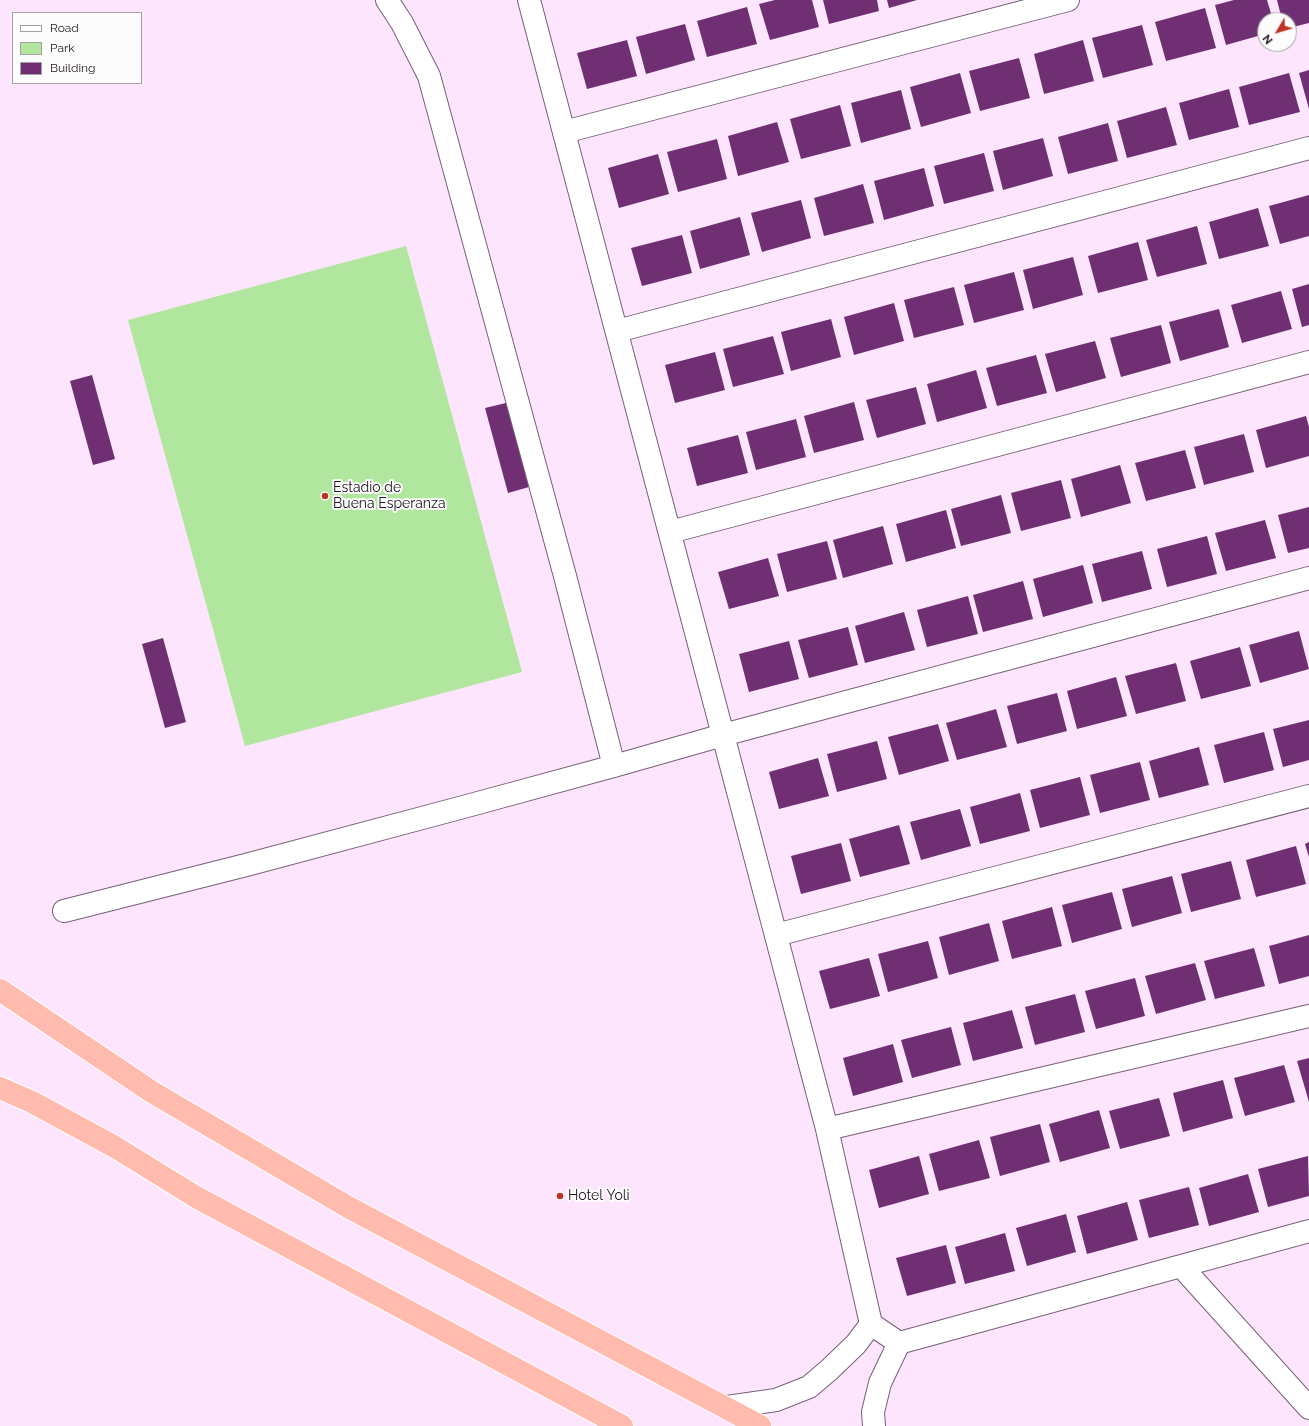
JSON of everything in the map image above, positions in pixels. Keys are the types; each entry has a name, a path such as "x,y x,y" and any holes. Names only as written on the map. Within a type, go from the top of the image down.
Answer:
{"highway":[{"path":"0,990 152,1092 348,1207 727,1407 760,1426"},
{"path":"0,1088 32,1102 115,1146 196,1197 622,1426"}],"street":[{"path":"387,0 402,23 429,76 614,766"},
{"path":"530,0 827,1129 871,1324 899,1343"},
{"path":"564,132 1068,0"},
{"path":"617,331 1309,148"},
{"path":"670,532 1309,362"},
{"path":"64,911 246,865 1309,578"},
{"path":"776,935 1309,796"},
{"path":"827,1129 1309,1016"},
{"path":"874,1426 873,1412 880,1383 899,1343 1309,1231"},
{"path":"1181,1266 1309,1408"},
{"path":"727,1407 776,1400 809,1387 856,1344 871,1324"}],"green space":[{"name":"Estadio de Buena Esperanza","path":"406,246 522,672 245,746 128,320"}],"building":[{"path":"775,0 812,0 819,27 770,40 759,4"},
{"path":"823,0 877,0 879,11 829,24"},
{"path":"887,0 917,0 889,8"},
{"path":"1234,0 1267,0 1271,12 1257,12 1257,36 1226,45 1215,5"},
{"path":"1277,0 1309,0 1309,23 1297,26 1297,12 1280,12"},
{"path":"747,7 757,44 707,57 697,21"},
{"path":"1205,8 1216,48 1166,61 1155,22"},
{"path":"685,24 695,60 646,74 636,37"},
{"path":"1142,25 1153,65 1103,78 1092,38"},
{"path":"627,40 637,76 587,89 577,53"},
{"path":"1083,40 1094,81 1044,94 1034,54"},
{"path":"1019,58 1030,98 980,111 969,71"},
{"path":"1309,70 1309,109 1299,73"},
{"path":"960,73 971,113 921,127 910,87"},
{"path":"1289,73 1300,112 1249,125 1239,87"},
{"path":"1229,89 1239,127 1189,140 1179,103"},
{"path":"901,90 911,129 861,143 851,103"},
{"path":"840,105 851,146 801,159 790,119"},
{"path":"1166,107 1177,145 1127,158 1117,121"},
{"path":"777,122 789,162 738,176 728,136"},
{"path":"1108,123 1118,161 1068,174 1058,137"},
{"path":"1043,138 1053,176 1003,190 993,151"},
{"path":"717,139 727,179 678,192 667,152"},
{"path":"984,153 994,191 944,204 934,166"},
{"path":"658,154 669,194 619,208 608,168"},
{"path":"924,168 934,206 884,220 874,181"},
{"path":"863,184 874,223 824,236 814,198"},
{"path":"1309,195 1309,236 1280,244 1269,206"},
{"path":"801,200 811,238 762,252 751,213"},
{"path":"1258,208 1269,246 1219,259 1209,222"},
{"path":"740,217 750,255 700,269 690,231"},
{"path":"1197,226 1207,264 1157,277 1146,240"},
{"path":"682,235 692,273 642,286 631,248"},
{"path":"1138,242 1148,280 1098,293 1088,256"},
{"path":"1073,257 1083,295 1033,309 1023,270"},
{"path":"1014,272 1024,310 974,323 964,285"},
{"path":"1309,284 1309,325 1302,327 1292,289"},
{"path":"954,287 964,325 914,338 904,300"},
{"path":"1281,291 1292,329 1242,343 1231,305"},
{"path":"894,303 904,341 854,355 844,317"},
{"path":"1219,309 1229,347 1180,361 1169,322"},
{"path":"831,319 841,357 791,371 781,332"},
{"path":"1161,325 1171,363 1121,377 1110,338"},
{"path":"773,336 784,374 733,387 723,349"},
{"path":"1095,341 1106,378 1056,392 1045,354"},
{"path":"715,352 725,390 675,403 665,365"},
{"path":"1036,355 1047,393 997,406 986,368"},
{"path":"976,370 987,408 937,422 927,384"},
{"path":"92,375 115,459 93,465 70,381"},
{"path":"916,387 926,424 877,438 866,400"},
{"path":"854,402 864,440 814,453 804,416"},
{"path":"506,403 529,487 508,493 485,408"},
{"path":"1306,416 1309,427 1309,456 1266,468 1256,430"},
{"path":"796,419 806,457 756,470 746,432"},
{"path":"1244,434 1254,472 1204,485 1194,447"},
{"path":"738,435 748,473 697,486 687,448"},
{"path":"1185,450 1196,488 1146,501 1135,463"},
{"path":"1120,465 1131,503 1081,517 1071,479"},
{"path":"1061,480 1071,518 1021,531 1011,493"},
{"path":"1001,495 1011,533 961,546 951,509"},
{"path":"1309,507 1309,548 1288,553 1278,515"},
{"path":"946,510 956,548 906,562 896,524"},
{"path":"1265,520 1276,558 1226,571 1215,533"},
{"path":"883,526 893,564 843,578 833,540"},
{"path":"1207,536 1217,574 1167,587 1157,549"},
{"path":"827,541 837,579 787,592 777,554"},
{"path":"1142,551 1152,589 1102,602 1092,564"},
{"path":"768,558 779,596 729,609 718,572"},
{"path":"1083,565 1093,603 1043,617 1033,579"},
{"path":"1023,581 1033,619 983,632 973,595"},
{"path":"968,596 978,634 927,647 917,610"},
{"path":"904,612 915,650 865,663 855,626"},
{"path":"848,627 858,665 809,678 798,640"},
{"path":"1299,631 1309,669 1260,683 1249,645"},
{"path":"163,638 186,722 165,728 142,644"},
{"path":"789,641 799,679 749,692 739,654"},
{"path":"1240,647 1251,686 1201,699 1190,661"},
{"path":"1176,663 1186,701 1136,714 1125,676"},
{"path":"1116,677 1127,716 1077,729 1067,691"},
{"path":"1057,693 1067,731 1017,744 1007,706"},
{"path":"996,709 1007,747 957,760 946,723"},
{"path":"1309,720 1309,760 1283,767 1273,729"},
{"path":"938,724 949,761 899,775 888,737"},
{"path":"1264,732 1274,770 1224,783 1214,745"},
{"path":"877,741 887,779 837,792 827,754"},
{"path":"1199,747 1209,785 1159,798 1149,761"},
{"path":"818,758 829,796 779,809 769,772"},
{"path":"1140,762 1150,800 1100,813 1090,775"},
{"path":"1080,777 1090,815 1040,828 1030,790"},
{"path":"1020,793 1030,831 980,844 970,807"},
{"path":"960,809 971,846 921,860 910,822"},
{"path":"899,825 910,864 860,877 849,839"},
{"path":"1309,842 1309,857 1305,844"},
{"path":"841,843 851,881 801,894 791,856"},
{"path":"1296,846 1306,884 1256,897 1246,860"},
{"path":"1231,861 1241,899 1191,912 1181,874"},
{"path":"1172,876 1182,913 1132,927 1122,889"},
{"path":"1112,892 1122,929 1072,943 1062,905"},
{"path":"1052,907 1062,946 1012,959 1002,921"},
{"path":"989,923 999,961 949,975 939,937"},
{"path":"1309,935 1309,976 1279,984 1269,946"},
{"path":"928,941 938,978 888,992 878,954"},
{"path":"1254,948 1265,986 1215,999 1204,961"},
{"path":"869,958 880,996 830,1009 819,971"},
{"path":"1195,963 1206,1000 1156,1014 1145,976"},
{"path":"1135,978 1145,1016 1096,1029 1085,991"},
{"path":"1075,994 1085,1032 1035,1045 1025,1007"},
{"path":"1012,1010 1023,1048 973,1061 963,1023"},
{"path":"951,1027 961,1065 912,1078 901,1040"},
{"path":"893,1044 903,1082 853,1096 843,1058"},
{"path":"1309,1058 1309,1102 1297,1061"},
{"path":"1284,1065 1295,1102 1245,1116 1234,1078"},
{"path":"1223,1080 1233,1118 1183,1132 1173,1093"},
{"path":"1159,1098 1170,1136 1120,1149 1109,1111"},
{"path":"1099,1110 1110,1148 1060,1162 1049,1124"},
{"path":"1040,1124 1050,1162 1000,1176 990,1137"},
{"path":"979,1140 990,1178 939,1191 929,1154"},
{"path":"919,1156 929,1194 879,1208 869,1170"},
{"path":"1308,1156 1309,1196 1268,1207 1258,1169"},
{"path":"1248,1174 1259,1212 1209,1226 1199,1188"},
{"path":"1189,1187 1199,1225 1149,1238 1139,1200"},
{"path":"1127,1202 1138,1240 1087,1254 1077,1216"},
{"path":"1066,1214 1076,1252 1027,1266 1016,1228"},
{"path":"1005,1233 1015,1271 965,1284 955,1247"},
{"path":"946,1245 956,1283 907,1296 896,1258"}],"place":[{"name":"Estadio de Buena Esperanza","path":"325,496"},
{"name":"Hotel Yoli","path":"560,1196"}]}
